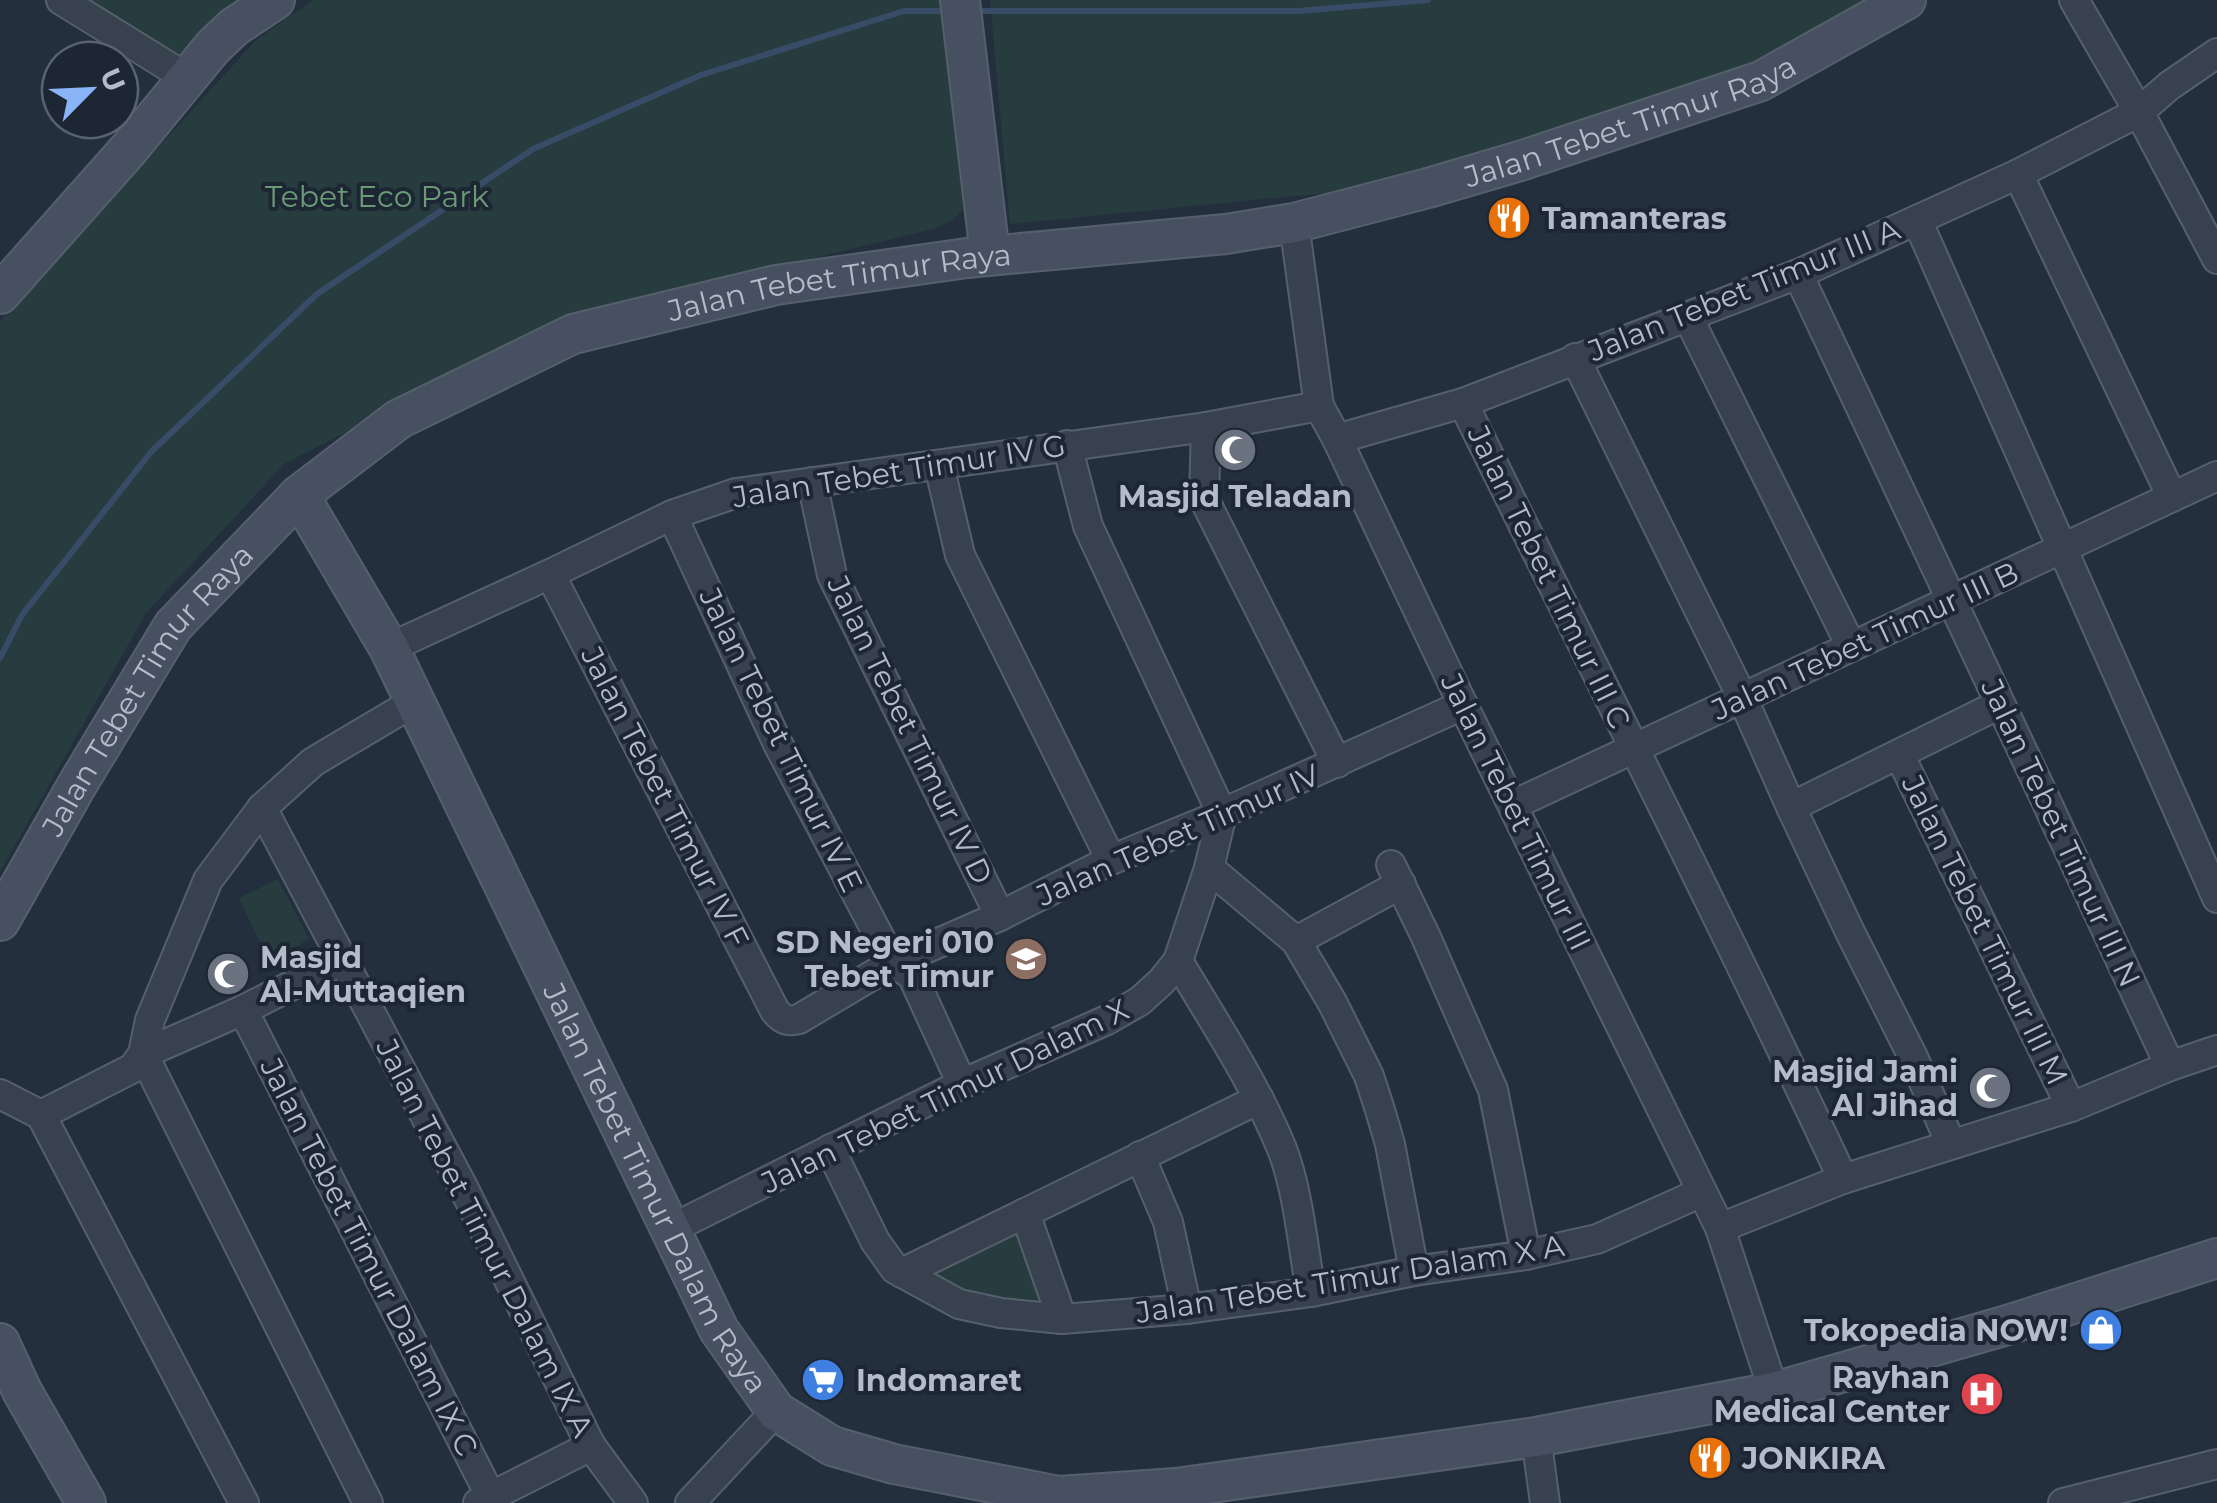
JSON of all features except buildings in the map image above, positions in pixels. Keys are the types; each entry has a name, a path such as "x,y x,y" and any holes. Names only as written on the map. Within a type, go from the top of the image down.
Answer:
{"street":[{"path":"61,0 187,78"},
{"path":"0,294 130,149 214,46 275,0"},
{"path":"960,0 990,255"},
{"name":"Jalan Tebet Timur Raya","path":"0,921 173,626 299,495 398,419 573,334 776,284 990,255 1226,234 1294,222 1428,188 1761,81 1906,0"},
{"path":"2074,0 2217,258"},
{"name":"Jalan Tebet Timur III A","path":"1337,439 1464,403 1798,274 2018,174 2139,112 2217,53"},
{"path":"2018,174 2172,497"},
{"path":"1917,220 2217,898"},
{"name":"Jalan Tebet Timur III","path":"1294,222 1319,406 1720,1228 1774,1392"},
{"name":"Jalan Tebet Timur III N","path":"1798,274 2170,1066"},
{"path":"1688,317 1851,646"},
{"path":"1575,358 1742,698 1951,1144"},
{"name":"Jalan Tebet Timur III C","path":"1464,403 1753,988 1842,1179"},
{"name":"Jalan Tebet Timur IV G","path":"389,648 672,515 736,494 1206,427 1319,406"},
{"path":"1206,427 1204,500 1337,763"},
{"path":"1067,446 1088,526 1222,814"},
{"path":"938,465 960,555 1111,860"},
{"name":"Jalan Tebet Timur III B","path":"1513,805 2217,476"},
{"name":"Jalan Tebet Timur IV D","path":"812,482 832,575 1000,916"},
{"name":"Jalan Tebet Timur Dalam Raya","path":"299,495 389,648 720,1330 776,1411 832,1446 912,1468 1059,1499 1176,1488 1536,1436 1774,1392 2004,1326 2217,1258"},
{"name":"Jalan Tebet Timur IV E","path":"672,515 778,744 892,963"},
{"name":"Jalan Tebet Timur IV F","path":"550,574 782,1019"},
{"path":"368,1503 144,1054 150,1020 208,880 262,808 313,762 414,702"},
{"path":"1791,807 2000,704"},
{"name":"Jalan Tebet Timur IV","path":"782,1019 799,1019 892,963 1000,916 1111,860 1463,705"},
{"name":"Jalan Tebet Timur III M","path":"1899,754 2071,1107"},
{"name":"Jalan Tebet Timur Dalam IX A","path":"262,808 463,1188 592,1446 632,1503"},
{"name":"Jalan Tebet Timur Dalam X","path":"669,1230 962,1084 1140,1002 1178,960 1210,868 1222,814"},
{"path":"1210,868 1296,941 1332,1002 1369,1076 1390,1144 1414,1271"},
{"path":"1296,941 1396,874 1493,1090 1526,1256"},
{"path":"41,1115 133,1068 144,1054 342,960"},
{"path":"1178,960 1258,1099 1282,1150 1312,1292"},
{"path":"892,963 912,975 962,1084"},
{"name":"Jalan Tebet Timur Dalam IX C","path":"243,1010 488,1501"},
{"path":"1720,1228 1842,1179 2071,1107 2217,1050"},
{"path":"0,1094 41,1115 244,1503"},
{"path":"902,1272 1258,1099"},
{"name":"Jalan Tebet Timur Dalam X A","path":"830,1149 875,1241 888,1261 902,1272 959,1304 1062,1319 1187,1309 1526,1256 1596,1239 1702,1192"},
{"path":"1140,1156 1168,1222 1187,1309"},
{"path":"1025,1214 1062,1319"},
{"path":"0,1343 22,1391 86,1503"},
{"path":"690,1503 776,1411"},
{"path":"1536,1436 1545,1503"},
{"path":"488,1501 592,1446"},
{"path":"2063,1503 2217,1464"}],"green space":[{"path":"73,0 265,0 181,59"},
{"name":"Tebet Eco Park","path":"313,0 943,0 963,209 954,219 934,229 569,317 284,464 146,613 0,872 0,321 256,40"},
{"path":"990,0 1880,0 1830,31 1634,111 1387,187 1010,224"},
{"path":"278,879 309,939 270,963 239,898"},
{"path":"1021,1223 1052,1308 1007,1297 958,1293 925,1271"}],"waterway":[{"path":"974,11 1299,11 1428,0"},
{"path":"0,658 22,615 151,452 317,294 533,149 701,75 904,11 946,11"}],"place":[{"name":"Tamanteras","path":"1509,218"},
{"name":"Masjid Teladan","path":"1235,450"},
{"name":"SD Negeri 010 Tebet Timur","path":"1026,959"},
{"name":"Masjid Al-Muttaqien","path":"228,974"},
{"name":"Masjid Jami Al Jihad","path":"1990,1088"},
{"name":"Tokopedia NOW!","path":"2101,1330"},
{"name":"Indomaret","path":"823,1380"},
{"name":"Rayhan Medical Center","path":"1982,1394"},
{"name":"JONKIRA","path":"1710,1458"}]}
